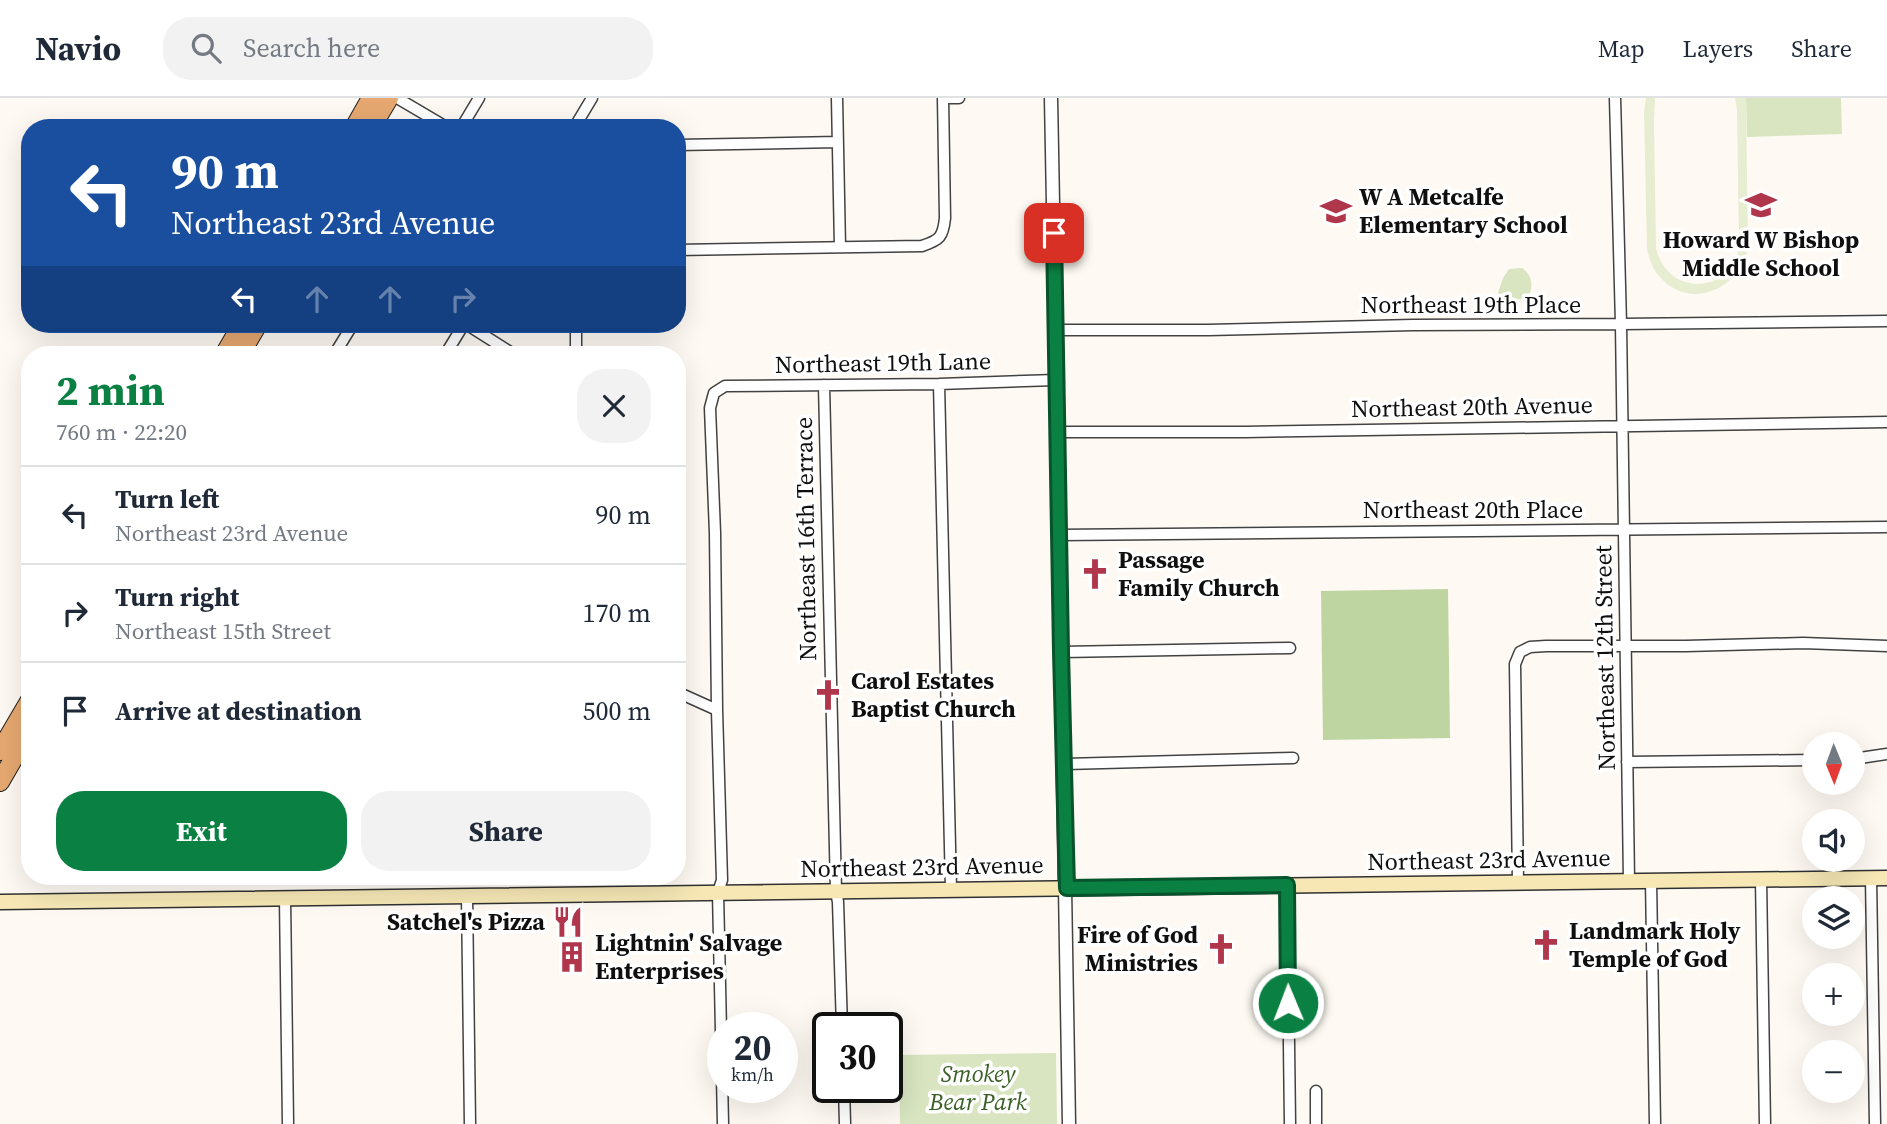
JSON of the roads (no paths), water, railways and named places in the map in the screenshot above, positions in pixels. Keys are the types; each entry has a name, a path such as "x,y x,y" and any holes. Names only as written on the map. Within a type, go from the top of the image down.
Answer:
{"highway":[{"path":"359,119 371,98"},
{"path":"377,119 389,98"},
{"path":"0,782 4,757 21,720"},
{"path":"4,757 21,739"}],"main road":[{"name":"Northeast 23rd Avenue","path":"0,902 1887,878"}],"street":[{"path":"397,98 433,119"},
{"path":"466,119 479,98"},
{"path":"579,119 592,98"},
{"path":"837,98 840,247"},
{"path":"686,250 922,246 937,241 944,231 945,218 943,98 959,98"},
{"path":"1051,98 1065,764 1069,1124"},
{"name":"Northeast 12th Street","path":"1615,98 1629,881"},
{"path":"686,145 838,142"},
{"name":"Northeast 19th Place","path":"1055,330 1887,321"},
{"path":"480,333 500,346"},
{"name":"Northeast 19th Lane","path":"717,710 715,533 710,408 714,393 725,386 1056,380"},
{"path":"939,384 951,889"},
{"name":"Northeast 16th Terrace","path":"824,385 836,891 842,1012"},
{"name":"Northeast 20th Avenue","path":"1058,432 1245,432 1887,422"},
{"name":"Northeast 20th Place","path":"1059,535 1887,527"},
{"path":"1518,882 1515,664 1520,652 1530,647 1803,643 1887,646"},
{"path":"1061,652 1290,648"},
{"path":"686,696 717,710 722,880 718,892 723,1124"},
{"path":"1866,757 1887,754"},
{"path":"1065,764 1293,758"},
{"path":"1627,762 1802,760"},
{"path":"1871,878 1875,1124"},
{"path":"1761,879 1765,1124"},
{"path":"1651,880 1655,1124"},
{"path":"1287,885 1290,1124"},
{"path":"467,896 470,1124"},
{"path":"285,898 288,1124"},
{"path":"1316,1091 1316,1124"},
{"path":"844,1103 845,1124"}],"place":[{"name":"Howard W Bishop Middle School","path":"1761,205"},
{"name":"W A Metcalfe Elementary School","path":"1336,211"},
{"name":"Passage Family Church","path":"1095,574"},
{"name":"Carol Estates Baptist Church","path":"828,695"},
{"name":"Satchel's Pizza","path":"568,922"},
{"name":"Landmark Holy Temple of God","path":"1546,945"},
{"name":"Fire of God Ministries","path":"1221,949"},
{"name":"Lightnin' Salvage Enterprises","path":"572,957"}],"park label":[{"name":"Smokey Bear Park","path":"978,1088"}]}
